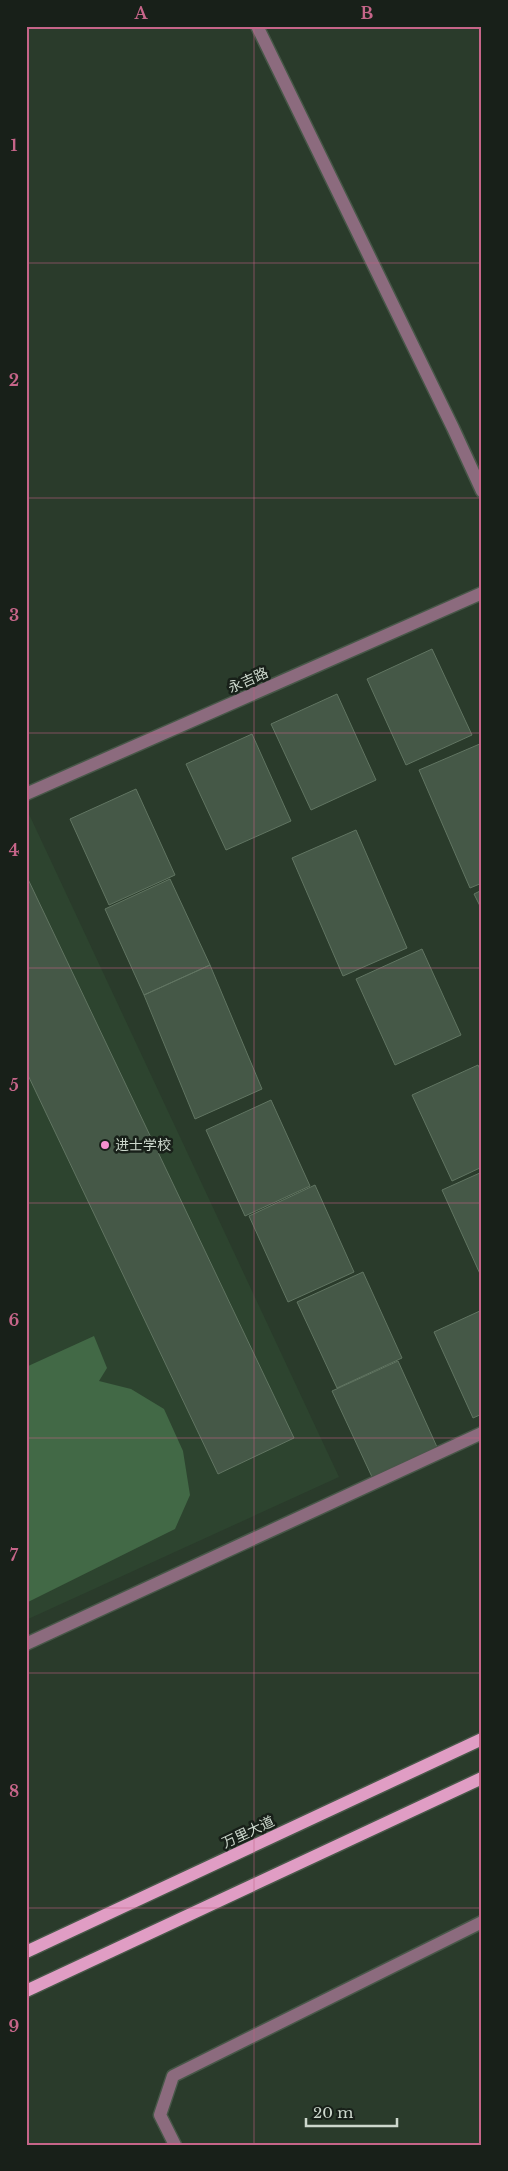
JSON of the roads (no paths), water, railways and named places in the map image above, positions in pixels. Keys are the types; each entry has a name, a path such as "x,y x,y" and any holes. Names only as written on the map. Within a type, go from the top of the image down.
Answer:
{"main road":[{"name":"万里大道","path":"26,1952 482,1739"},
{"path":"26,1991 482,1778"}],"street":[{"path":"257,26 482,491"},
{"name":"永吉路","path":"26,794 482,593"},
{"path":"26,1644 482,1433"},
{"path":"175,2145 160,2115 173,2076 482,1922"}],"place":[{"name":"进士学校","path":"105,1145"}]}
